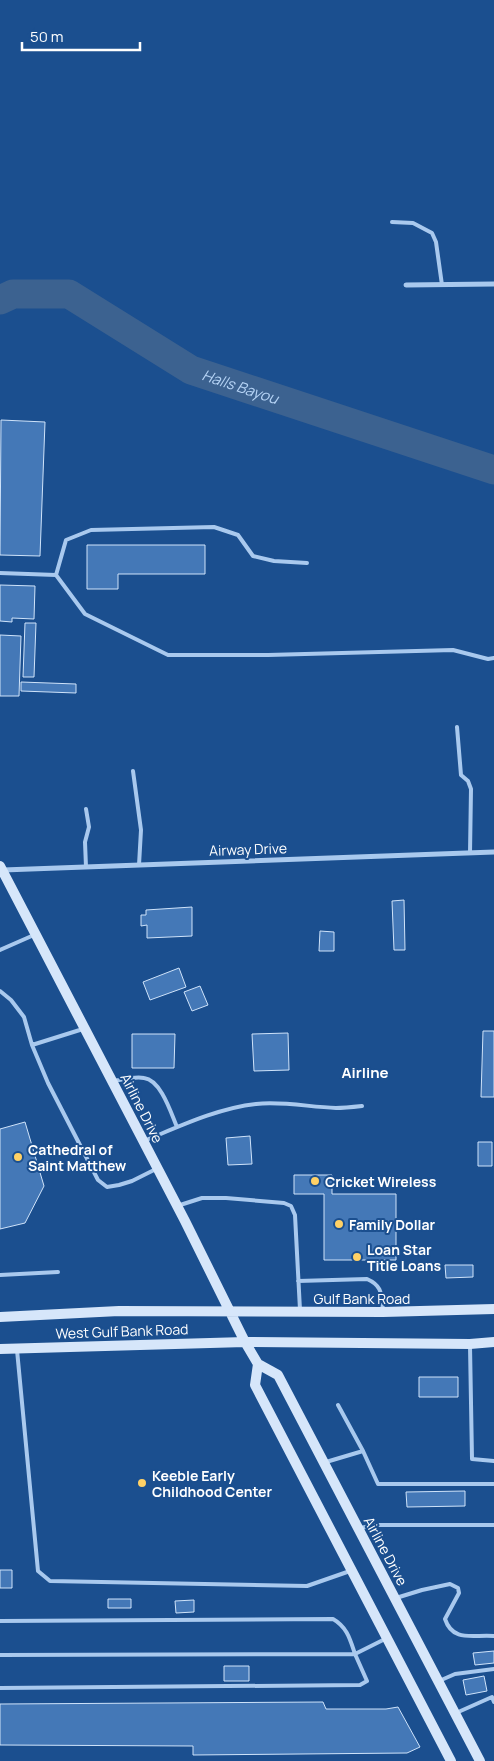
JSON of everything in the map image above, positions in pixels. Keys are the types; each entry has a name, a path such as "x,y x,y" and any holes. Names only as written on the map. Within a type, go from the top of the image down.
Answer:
{"main road":[{"name":"Airline Drive","path":"1,868 158,1168 245,1342 258,1364 278,1375 480,1761"},
{"name":"Gulf Bank Road","path":"230,1312 383,1312 494,1309"},
{"name":"West Gulf Bank Road","path":"0,1317 119,1311 230,1312"},
{"name":"West Gulf Bank Road","path":"0,1349 245,1342"},
{"path":"245,1342 470,1344 494,1342"},
{"path":"258,1364 255,1385 451,1761"}],"street":[{"path":"406,285 494,284"},
{"name":"Airway Drive","path":"1,868 86,867 494,852"}],"lane":[{"path":"392,222 413,223 432,233 436,242 442,285"},
{"path":"56,575 66,540 91,530 214,527 238,535 253,556 274,562 307,562"},
{"path":"0,573 56,575"},
{"path":"56,575 85,614 168,655 268,655 453,650 494,658"},
{"path":"457,726 461,775 468,781 471,789 470,853"},
{"path":"134,771 140,830 139,865"},
{"path":"86,809 89,827 85,842 86,867"},
{"path":"0,950 36,934"},
{"path":"0,991 11,1000 24,1017 32,1044 48,1083 98,1180 107,1186 119,1185 158,1168"},
{"path":"32,1044 85,1029"},
{"path":"112,1081 144,1078 156,1084 166,1101 177,1128"},
{"path":"144,1141 233,1108 256,1104 296,1104 336,1108 362,1106"},
{"path":"177,1206 202,1198 284,1203 291,1206 295,1215 300,1312"},
{"path":"0,1276 58,1272"},
{"path":"298,1281 367,1279 376,1283 380,1290 383,1312"},
{"path":"470,1344 472,1459 494,1460"},
{"path":"17,1348 38,1571 50,1581 307,1586 351,1570"},
{"path":"338,1405 363,1451 378,1484 494,1484"},
{"path":"324,1462 363,1451"},
{"path":"358,1528 376,1525 494,1525"},
{"path":"396,1598 450,1584 458,1588 459,1593 445,1619 448,1628 456,1634 494,1636"},
{"path":"0,1621 333,1619 342,1624 348,1633 367,1681 360,1684 0,1688"},
{"path":"0,1656 355,1654 387,1638"},
{"path":"439,1681 455,1674 494,1669"},
{"path":"456,1713 493,1698"}],"building":[{"path":"1,420 45,422 40,556 0,555"},
{"path":"87,545 205,545 205,574 118,574 118,589 87,589"},
{"path":"0,585 35,586 34,619 12,618 12,622 0,621"},
{"path":"25,623 36,623 34,677 23,677"},
{"path":"0,635 21,636 19,696 0,696"},
{"path":"21,682 76,684 76,693 21,691"},
{"path":"404,900 405,950 394,950 392,901"},
{"path":"192,907 192,936 147,938 147,925 141,926 141,915 146,915 146,910"},
{"path":"320,931 334,932 334,951 319,951"},
{"path":"179,968 186,987 150,1000 143,982"},
{"path":"200,986 208,1005 192,1011 184,992"},
{"path":"483,1031 494,1031 494,1097 481,1097"},
{"path":"288,1033 289,1070 254,1071 252,1034"},
{"path":"132,1034 175,1034 174,1068 132,1068"},
{"name":"Cathedral of Saint Matthew","path":"25,1122 44,1186 25,1223 0,1229 0,1129"},
{"path":"250,1136 252,1164 228,1165 226,1138"},
{"path":"478,1142 492,1142 492,1166 478,1166"},
{"path":"294,1175 332,1175 332,1194 396,1194 396,1260 324,1260 324,1194 294,1194"},
{"path":"445,1265 473,1265 473,1277 446,1278"},
{"path":"419,1377 458,1377 458,1397 419,1397"},
{"path":"465,1491 465,1506 407,1507 406,1492"},
{"path":"0,1570 12,1570 12,1588 0,1588"},
{"path":"108,1599 131,1599 131,1608 108,1608"},
{"path":"194,1600 194,1612 176,1613 175,1601"},
{"path":"494,1651 494,1663 475,1665 473,1653"},
{"path":"224,1666 249,1666 249,1681 224,1681"},
{"path":"484,1676 487,1691 466,1695 463,1680"},
{"path":"323,1702 326,1709 386,1709 398,1707 420,1747 407,1753 193,1755 193,1746 0,1745 0,1704"}],"waterway":[{"name":"Halls Bayou","path":"0,300 13,294 69,294 191,370 494,470"}],"place":[{"name":"Cathedral of Saint Matthew","path":"18,1157"},
{"name":"Cricket Wireless","path":"315,1181"},
{"name":"Family Dollar","path":"339,1224"},
{"name":"Loan Star Title Loans","path":"357,1257"},
{"name":"Keeble Early Childhood Center","path":"142,1483"}],"district":[{"name":"Airline","path":"365,1072"}]}
